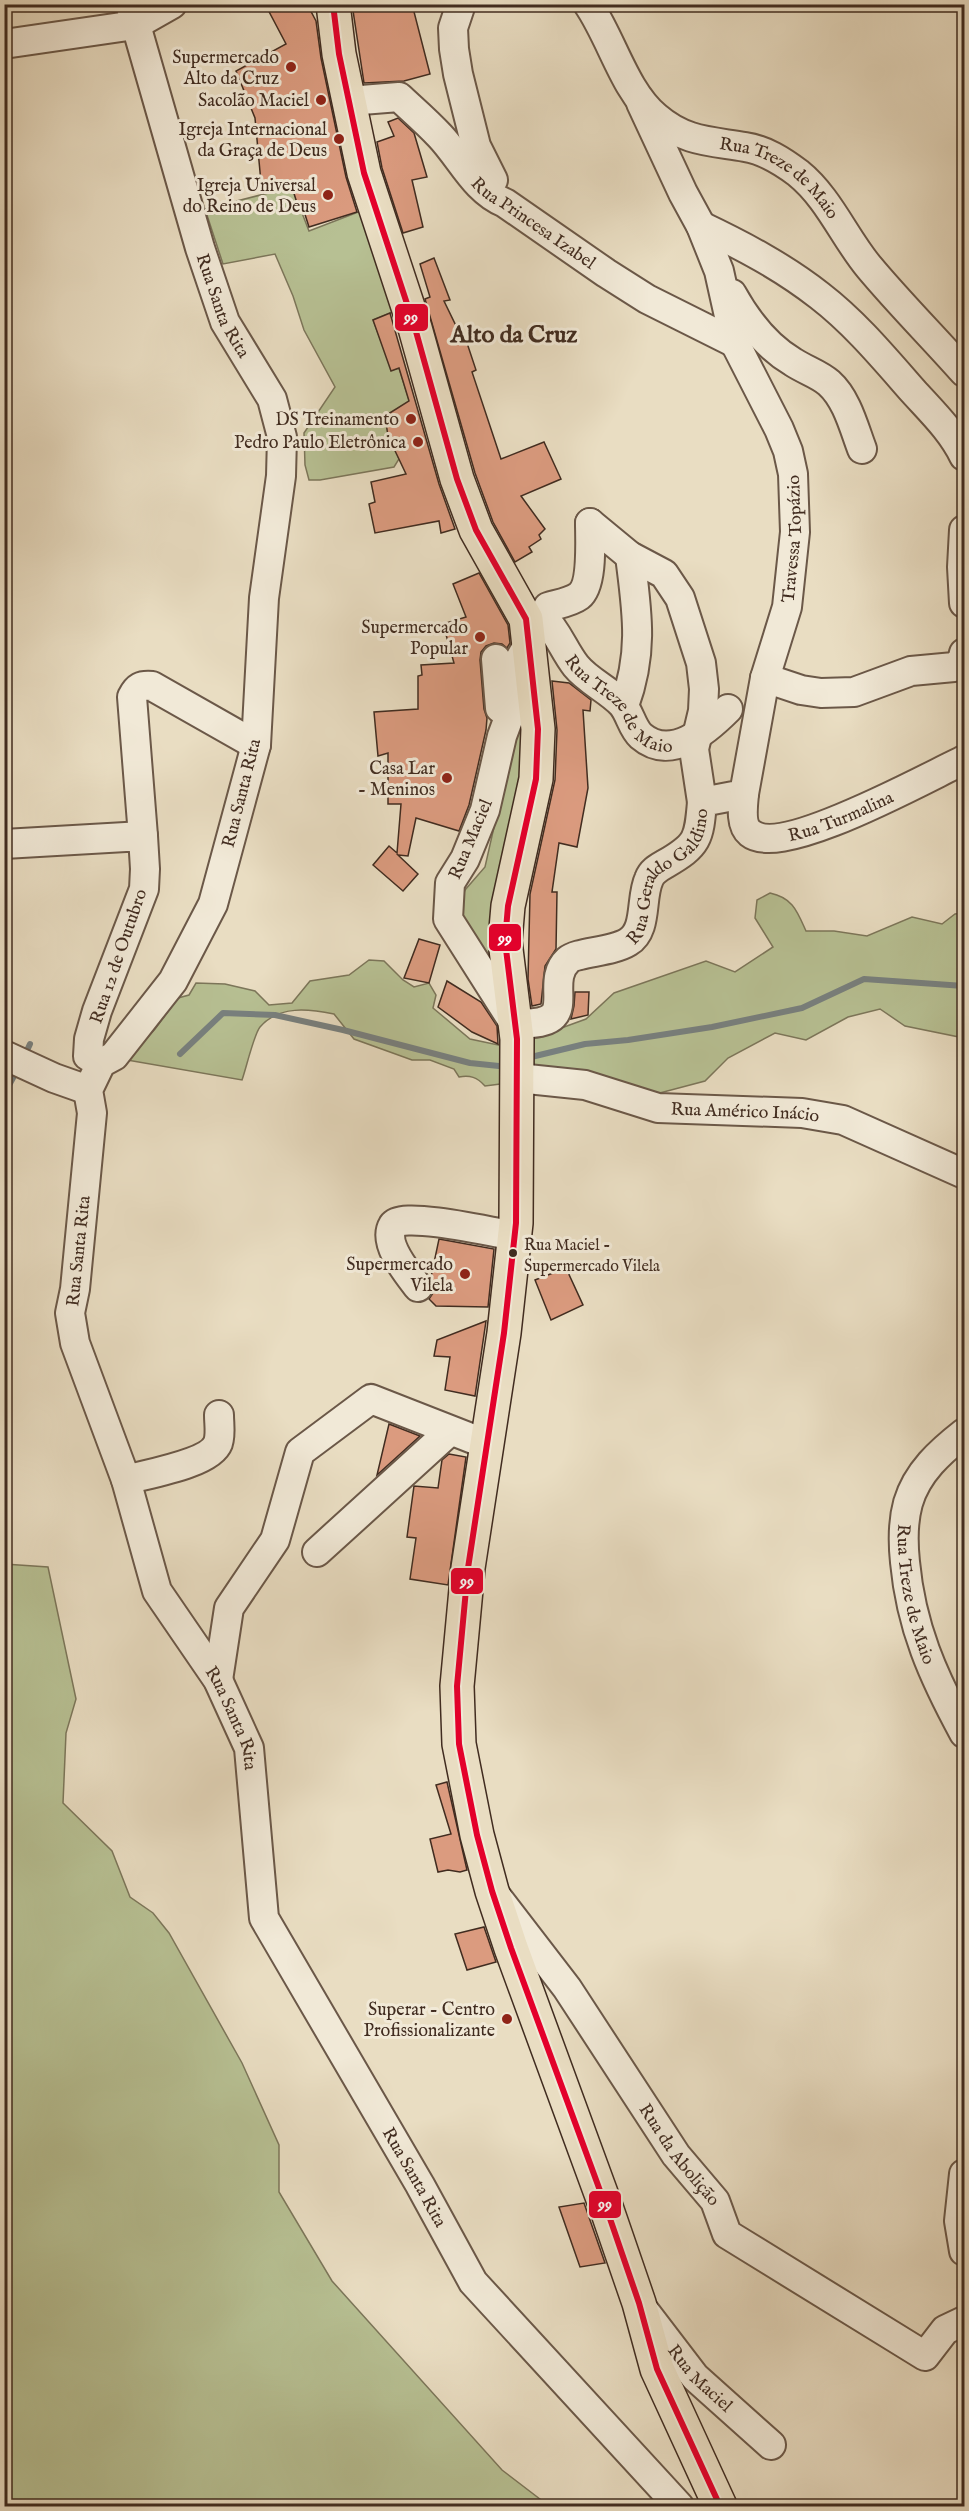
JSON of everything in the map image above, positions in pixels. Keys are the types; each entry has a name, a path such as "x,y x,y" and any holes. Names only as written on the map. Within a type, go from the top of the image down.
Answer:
{"main road":[{"name":"Rua Maciel","path":"333,4 339,54 364,173 415,328 463,497 476,530 533,627 538,729 536,779 508,906 505,941 517,1051 515,1236 504,1333 468,1568 457,1686 459,1744 492,1891 533,2013 606,2207 639,2303 657,2369 715,2494"}],"street":[{"path":"4,44 172,4"},
{"path":"461,4 453,28 458,74 476,146 505,203"},
{"name":"Rua Treze de Maio","path":"588,4 606,33 641,103 656,118 689,137 708,143 745,147 767,153 800,174 828,208 868,266 964,372"},
{"name":"Rua Santa Rita","path":"133,15 200,248 225,322 272,399 282,436 282,476 264,598 256,745 213,904 173,981 114,1056 100,1062 88,1090 92,1113 75,1289 70,1313 75,1343 126,1480 157,1591 218,1680 249,1748 264,1918 420,2185 473,2282 679,2506"},
{"name":"Rua Princesa Izabel","path":"349,101 399,97 440,136 482,189 493,198 505,203 647,299 735,343"},
{"name":"Travessa Topázio","path":"641,103 701,226 719,271 735,343 779,429 788,451 793,474 795,532 792,573 787,607 765,678"},
{"path":"701,226 753,251 822,297 887,361 945,426 964,456"},
{"path":"719,271 751,326 771,346 830,384 850,417 862,449"},
{"path":"533,627 548,607 580,595 586,587 590,523 630,556 664,574 680,597 701,663 704,689 703,711 696,738 694,761 702,802"},
{"path":"964,530 962,567 964,603"},
{"path":"624,706 633,680 637,644 637,619 630,556"},
{"name":"Rua Treze de Maio","path":"533,627 553,627 577,668 624,706 640,735 652,742 673,745 696,738 728,709"},
{"name":"Rua Maciel","path":"517,1051 448,919 450,883 465,859 485,810 502,736 515,701 517,664 533,627"},
{"path":"744,794 765,678 801,690 821,693 854,692 911,671 954,667 962,661 964,653"},
{"path":"496,659 502,736"},
{"path":"4,844 143,836 132,697 136,688 143,685 152,686 256,745"},
{"name":"Rua Turmalina","path":"744,794 744,821 751,834 759,837 781,836 840,819 892,797 964,760"},
{"name":"Rua Geraldo Galdino","path":"517,1051 555,1014 559,1002 562,968 568,959 613,949 629,942 638,934 645,889 650,876 656,869 682,855 692,846 698,834 702,802 744,794"},
{"name":"Rua 12 de Outubro","path":"100,1062 88,1056 89,1039 109,976 144,889 143,836"},
{"name":"Rua Américo Inácio","path":"517,1051 585,1085 658,1108 802,1113 843,1120 964,1174"},
{"path":"4,1055 54,1078 88,1090"},
{"path":"418,1287 396,1255 391,1234 392,1226 396,1222 416,1219 515,1236"},
{"path":"218,1680 229,1608 275,1540 300,1452 371,1400 486,1444"},
{"path":"126,1480 201,1459 217,1445 219,1415"},
{"path":"317,1552 450,1431"},
{"name":"Rua Treze de Maio","path":"964,1432 936,1455 914,1488 908,1503 903,1545 911,1605 918,1635 944,1695 964,1732"},
{"name":"Rua da Abolição","path":"492,1891 544,1955 600,2036 676,2155 715,2201 728,2234 925,2356 945,2330 964,2321"},
{"path":"964,2174 959,2221 964,2251"},
{"name":"Rua Maciel","path":"639,2303 695,2377 771,2445"},
{"path":"715,2494 739,2506"}],"green space":[{"path":"292,187 309,231 366,209 400,309 373,320 392,370 399,368 410,403 385,416 399,459 394,467 309,480 305,465 304,433 335,387 304,330 293,296 275,254 223,264 205,209"},
{"path":"523,699 526,754 507,1012 458,908 465,890 485,867"},
{"path":"770,893 784,898 793,906 806,931 834,931 867,936 912,917 942,924 955,914 964,913 964,1038 905,1026 880,1009 848,1017 806,1040 775,1033 728,1058 705,1081 656,1094 530,1069 531,1039 586,1019 614,993 706,961 735,972 773,947 755,918 757,900"},
{"path":"369,960 384,961 403,980 414,987 429,983 436,995 433,1008 470,1039 508,1047 508,1083 485,1086 473,1077 459,1077 454,1069 430,1060 412,1060 354,1039 334,1014 305,1010 276,1015 260,1027 242,1080 127,1060 155,1029 178,998 189,995 196,983 225,984 255,991 269,1005 292,1003 310,981 349,975"},
{"path":"4,1564 48,1567 76,1699 66,1733 63,1803 112,1851 130,1897 153,1913 169,1933 242,2063 279,2145 279,2192 332,2281 502,2470 549,2506 5,2506"}],"building":[{"path":"265,4 307,4 316,21 321,58 346,177 357,212 309,227 301,202 297,203 292,187 262,193 255,118 236,71 286,44"},
{"path":"352,4 412,4 430,74 404,81 364,83"},
{"path":"398,118 414,133 427,177 412,180 423,227 403,233 382,168 377,142 394,136 388,122"},
{"path":"434,258 450,300 444,301 462,338 465,337 476,370 472,372 501,459 544,442 561,479 521,496 545,529 539,535 541,539 529,547 532,552 515,562 493,522 475,473 425,299 430,297 420,264"},
{"path":"390,313 439,484 455,529 441,533 439,521 375,533 369,504 375,502 371,482 406,474 388,436 385,416 409,401 399,368 391,371 373,320"},
{"path":"479,573 508,625 510,643 507,648 502,644 494,643 486,646 481,652 486,730 469,805 459,831 416,818 408,856 398,855 418,874 403,891 373,865 389,846 397,853 401,804 388,804 388,753 378,756 374,712 418,709 418,676 422,675 421,665 454,663 443,624 466,617 453,584"},
{"path":"552,681 569,683 591,700 590,711 583,710 588,788 577,847 559,843 552,892 557,892 556,949 545,966 541,1004 532,1006 528,979 530,894 555,780 557,730"},
{"path":"419,939 440,945 429,983 404,978"},
{"path":"447,981 481,1002 497,1026 498,1044 472,1032 438,1007"},
{"path":"575,992 589,992 588,1015 571,1019 574,1006"},
{"name":"Supermercado Vilela","path":"439,1239 494,1249 488,1307 436,1306 429,1299 433,1293 434,1284 431,1277"},
{"path":"566,1268 583,1305 551,1320 535,1280"},
{"path":"486,1321 475,1396 445,1390 450,1357 434,1356 437,1340"},
{"path":"389,1424 420,1436 377,1475"},
{"path":"449,1454 466,1457 448,1585 410,1579 416,1538 407,1537 414,1486 438,1488 442,1460"},
{"path":"447,1782 467,1870 460,1872 448,1870 438,1872 430,1839 451,1834 436,1785"},
{"path":"484,1927 496,1962 467,1970 455,1934"},
{"path":"584,2203 605,2263 580,2267 559,2207"}],"waterway":[{"path":"527,1058 585,1044 712,1027 802,1008 864,979 964,986"},
{"path":"180,1054 223,1013 275,1015 470,1063 499,1066 508,1063"},
{"path":"24,1057 30,1044"},
{"path":"4,1094 18,1069"}],"transit line":[{"name":"99","path":"333,4 339,54 364,173 415,328 457,479 476,530 526,619 538,729 536,779 508,906 505,941 517,1039 516,1223 504,1333 468,1568 457,1686 459,1744 477,1835 511,1948 606,2207 639,2303 657,2369 720,2506"}],"place":[{"name":"Supermercado Alto da Cruz","path":"291,67"},
{"name":"Sacolão Maciel","path":"321,100"},
{"name":"Igreja Internacional da Graça de Deus","path":"339,139"},
{"name":"Igreja Universal do Reino de Deus","path":"328,195"},
{"name":"DS Treinamento","path":"411,419"},
{"name":"Pedro Paulo Eletrônica","path":"418,442"},
{"name":"Supermercado Popular","path":"480,637"},
{"name":"Casa Lar - Meninos","path":"447,778"},
{"name":"Rua Maciel - Supermercado Vilela","path":"513,1253"},
{"name":"Supermercado Vilela","path":"465,1274"},
{"name":"Superar - Centro Profissionalizante","path":"507,2019"}],"district":[{"name":"Alto da Cruz","path":"514,334"}]}
